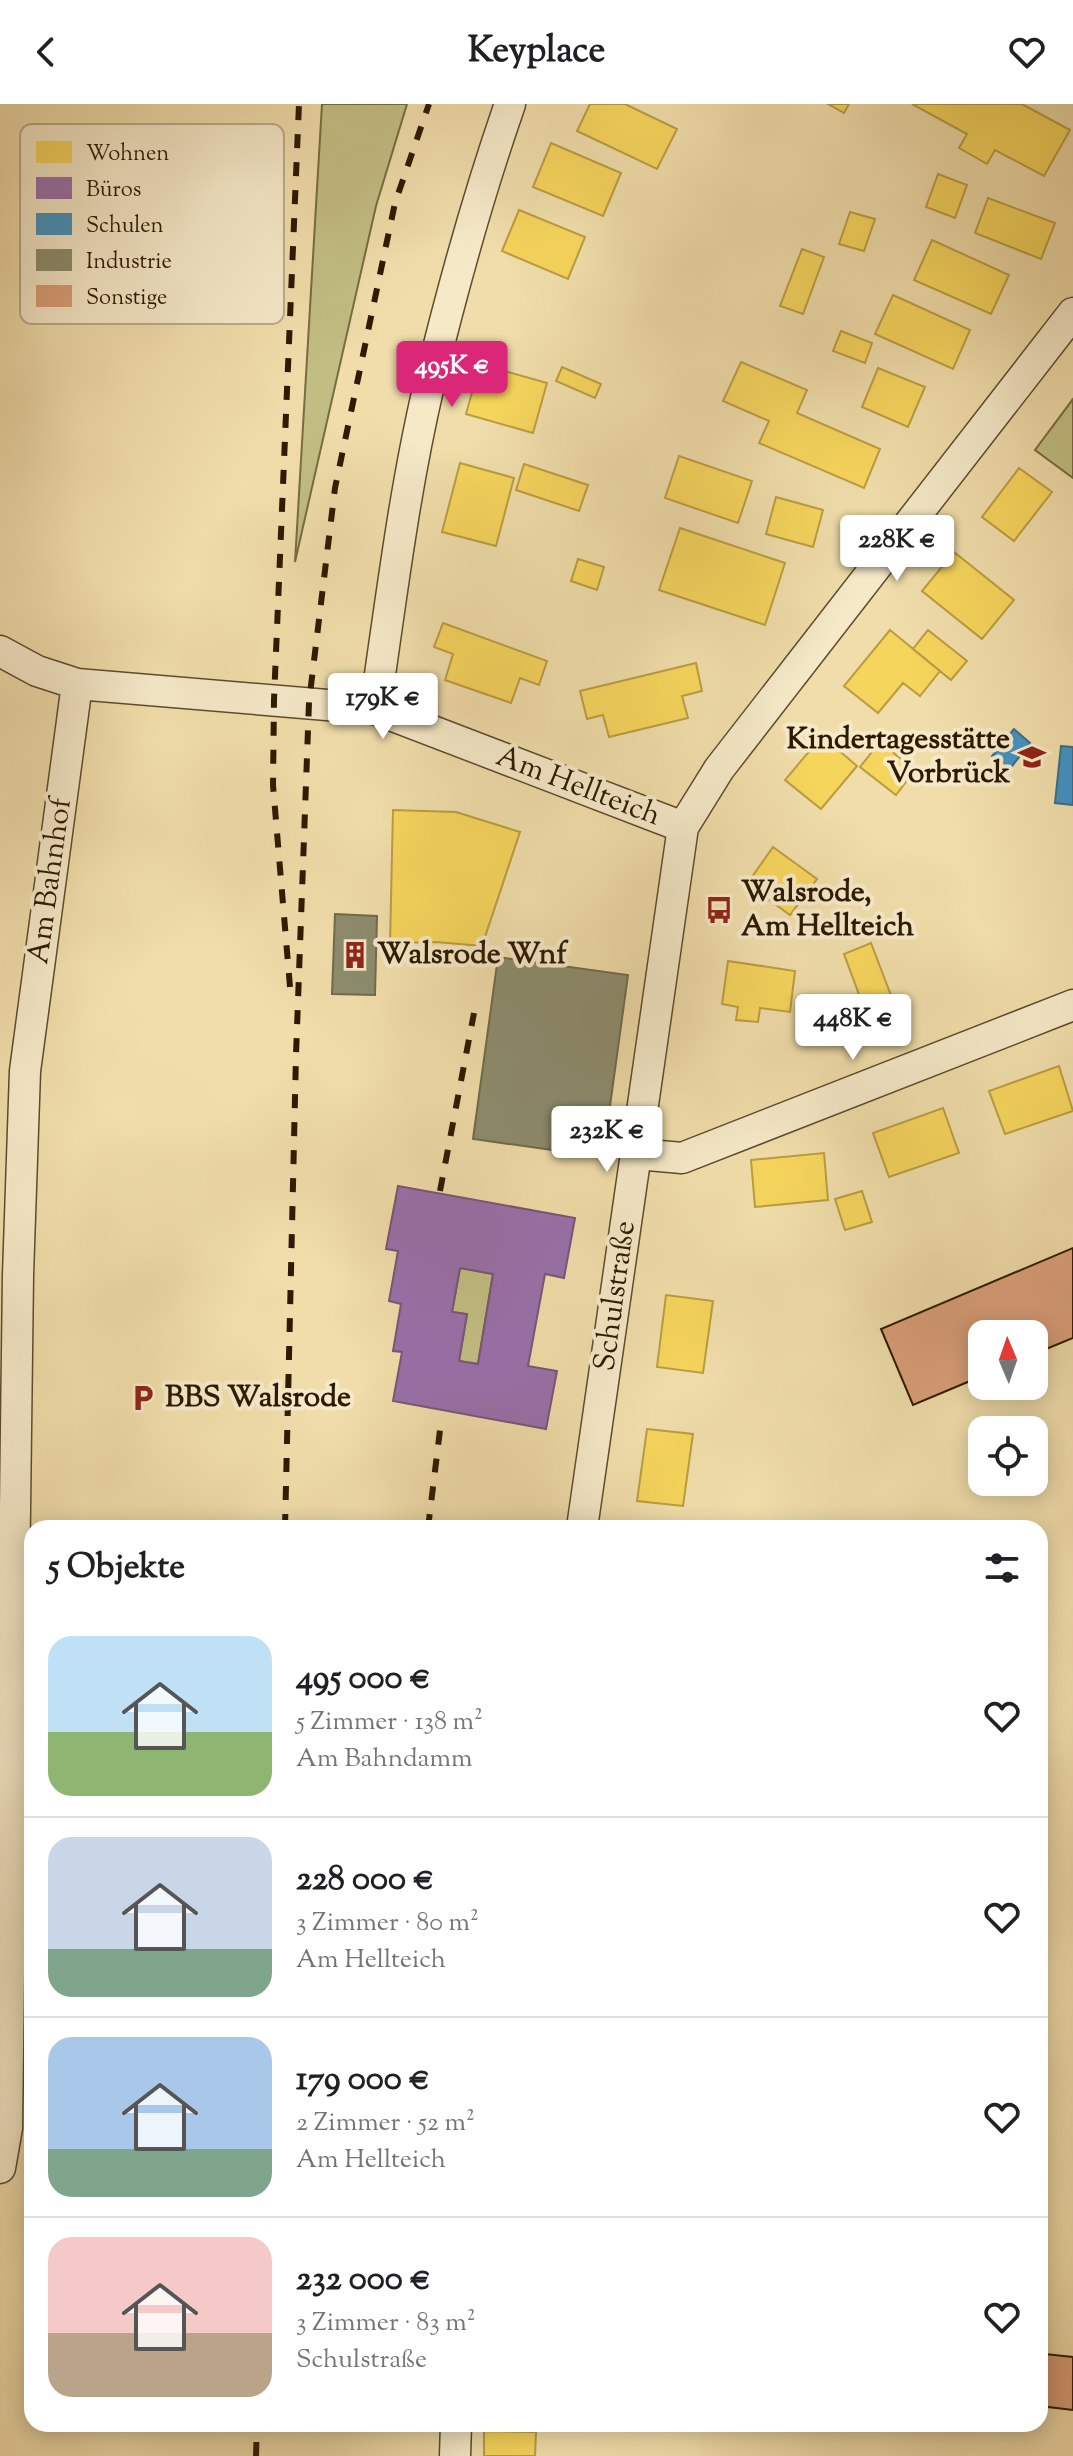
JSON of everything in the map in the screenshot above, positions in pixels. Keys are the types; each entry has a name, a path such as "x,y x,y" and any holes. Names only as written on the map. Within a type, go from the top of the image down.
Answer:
{"street":[{"path":"375,709 404,515 429,386 487,172 510,104"},
{"name":"Am Hellteich","path":"77,684 375,709 683,827 719,769 1073,313"},
{"path":"0,651 37,671 77,684"},
{"name":"Am Bahnhof","path":"0,2168 7,2128 9,1274 25,1071 77,684"},
{"name":"Schulstraße","path":"583,1520 683,827"},
{"path":"637,1154 682,1158 1073,1005"},
{"path":"455,2456 456,2432"}],"shaded area":[{"path":"322,104 407,104 376,206 295,562"},
{"path":"1073,399 1073,478 1035,450"},
{"path":"460,1268 493,1274 478,1364 459,1361 467,1314 452,1312"}],"building: Wohnen":[{"path":"590,104 625,104 677,129 657,169 577,131"},
{"path":"828,104 849,104 844,113"},
{"path":"912,104 1022,104 1070,130 1044,176 995,150 987,164 959,148 967,134"},
{"path":"551,143 621,173 603,216 533,187"},
{"path":"938,174 967,185 955,218 926,207"},
{"path":"988,198 1055,223 1041,259 975,233"},
{"path":"519,210 585,237 568,279 502,251"},
{"path":"850,212 875,219 864,251 839,244"},
{"path":"932,240 1009,275 991,314 914,280"},
{"path":"802,249 824,257 803,314 780,306"},
{"path":"893,295 970,330 953,369 875,334"},
{"path":"841,331 872,343 865,363 833,351"},
{"path":"741,362 807,390 797,413 880,449 864,488 759,443 769,421 723,401"},
{"path":"480,364 547,383 533,433 466,414"},
{"path":"562,367 601,384 595,398 556,381"},
{"path":"878,368 925,387 908,427 862,407"},
{"path":"679,456 752,481 738,523 665,498"},
{"path":"460,463 514,478 496,546 442,532"},
{"path":"524,464 588,485 579,511 516,490"},
{"path":"1019,468 1052,492 1014,541 982,517"},
{"path":"776,497 823,510 813,547 766,534"},
{"path":"680,528 785,563 765,625 659,590"},
{"path":"954,552 1014,600 982,639 922,591"},
{"path":"578,559 604,567 597,590 571,581"},
{"path":"443,623 547,661 539,685 520,678 511,703 445,680 453,654 434,647"},
{"path":"890,630 940,671 920,696 903,683 878,713 844,686"},
{"path":"928,630 967,661 951,680 913,649"},
{"path":"696,663 702,691 682,696 688,718 609,737 603,715 587,719 580,691"},
{"path":"822,736 857,766 821,809 785,780"},
{"path":"880,742 915,770 896,795 860,767"},
{"path":"393,810 456,812 520,832 482,946 436,942 390,943"},
{"path":"773,847 817,879 790,915 747,884"},
{"path":"871,943 892,998 864,1008 844,954"},
{"path":"728,961 795,971 790,1012 760,1008 758,1022 736,1020 738,1007 722,1004"},
{"path":"1059,1066 1073,1111 1005,1134 989,1091"},
{"path":"943,1108 959,1153 889,1177 873,1133"},
{"path":"824,1153 828,1200 755,1207 751,1160"},
{"path":"862,1191 872,1222 845,1230 835,1199"},
{"path":"666,1295 713,1301 703,1373 657,1367"},
{"path":"647,1429 693,1434 683,1506 637,1501"},
{"path":"484,2432 536,2432 535,2456 484,2456"}],"building: Büros":[{"path":"398,1186 575,1218 564,1278 545,1274 528,1366 557,1371 546,1429 393,1401 402,1352 393,1351 401,1304 389,1301 398,1251 386,1249","holes":["460,1268 493,1274 478,1364 459,1361 467,1314 452,1312"]}],"building: Schulen":[{"path":"1014,729 1030,743 1009,770 992,756"},
{"path":"1061,746 1073,747 1073,805 1055,803"}],"building: Industrie":[{"name":"Walsrode Wnf","path":"335,914 377,916 375,995 332,994"},
{"path":"498,957 628,975 603,1157 473,1139"}],"building: Sonstige":[{"path":"1073,1248 1073,1338 1048,1348 1048,1320 968,1320 968,1382 913,1405 881,1329"},
{"path":"1048,2354 1073,2357 1073,2410 1048,2407"}],"railway":[{"path":"290,987 273,785 299,104"},
{"path":"285,1520 296,1055 309,702 335,488 395,203 429,104"},
{"path":"440,1191 474,1013"},
{"path":"429,1520 441,1422"},
{"path":"256,2456 257,2432"}],"place":[{"name":"Kindertagesstätte Vorbrück","path":"1032,757"},
{"name":"Walsrode, Am Hellteich","path":"719,910"},
{"name":"Walsrode Wnf","path":"355,955"},
{"name":"BBS Walsrode","path":"143,1398"}]}
